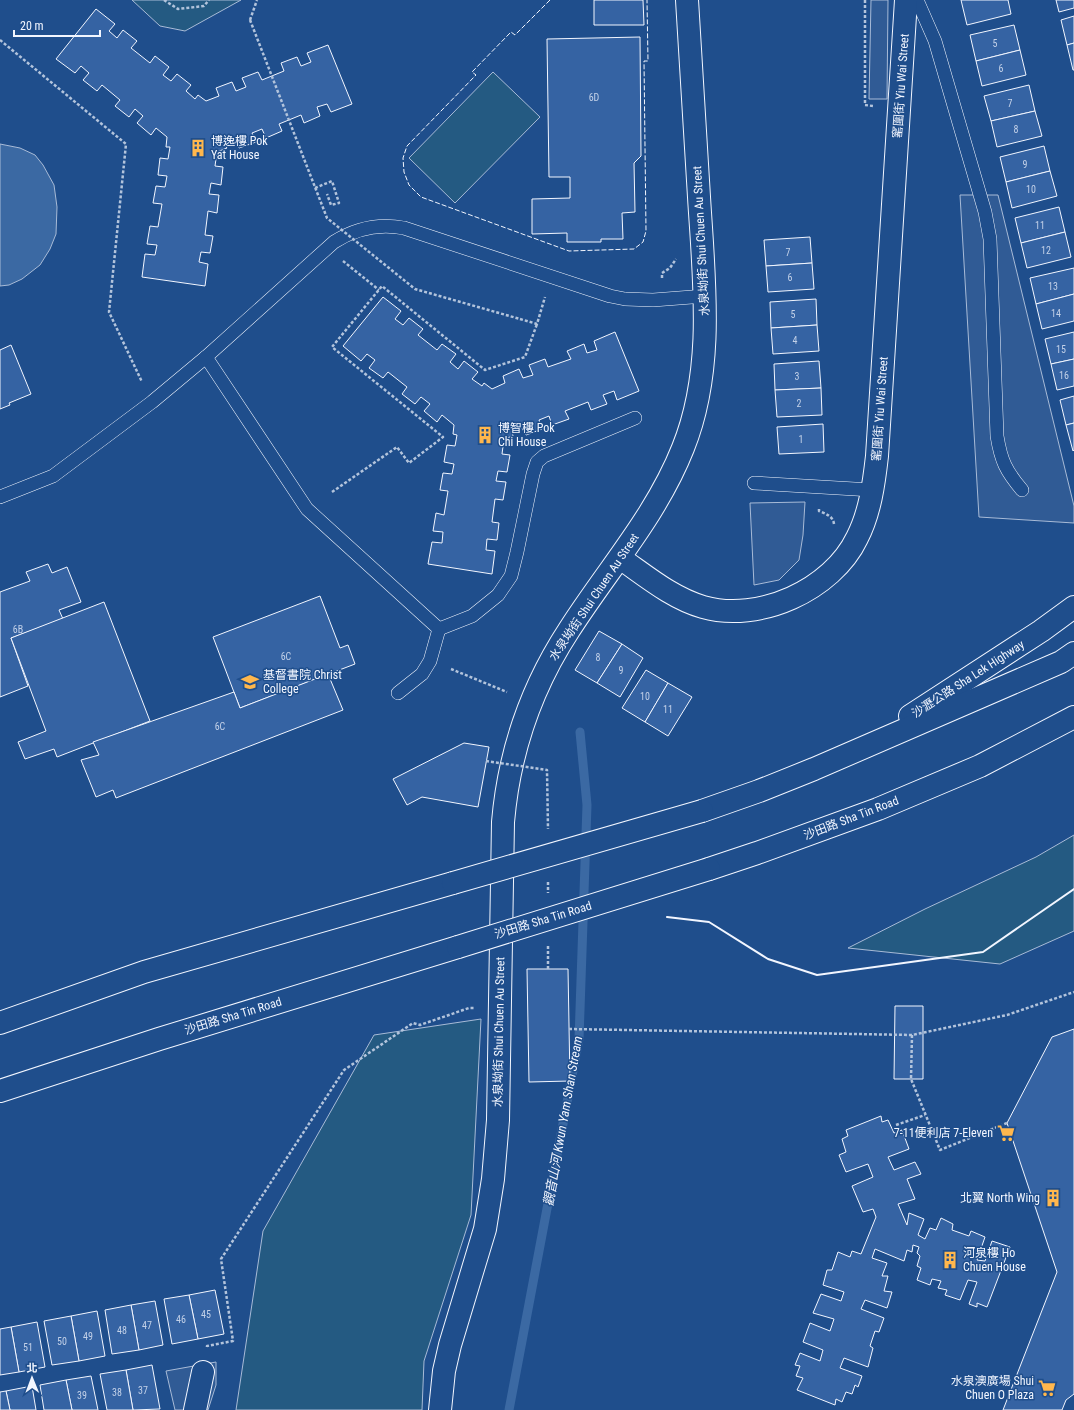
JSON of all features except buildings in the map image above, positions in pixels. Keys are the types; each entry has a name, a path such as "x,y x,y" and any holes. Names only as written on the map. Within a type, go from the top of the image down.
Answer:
{"main road":[{"name":"水泉坳街 Shui Chuen Au Street","path":"440,1410 444,1371 450,1345 485,1229 493,1179 498,1120 503,822 514,752 530,703 553,656 660,498 684,447 700,384 704,354 705,296 687,0"},
{"name":"窰圍街 Yiu Wai Street","path":"620,558 674,595 689,602 719,610 734,611 781,602 814,586 828,576 839,565 857,538 864,522 872,490 877,456 906,0"},
{"name":"沙瀝公路 Sha Lek Highway","path":"860,749 1074,608"},
{"path":"0,1023 144,972 702,811 759,791 860,749 1061,662 1074,653"},
{"name":"沙田路 Sha Tin Road","path":"0,1091 159,1039 757,853 878,809 980,766 1074,717"},
{"path":"195,1410 203,1372"}],"lane":[{"path":"917,0 934,41 985,212 990,239 996,436 1000,455 1010,475 1022,490"},
{"path":"0,497 53,476 152,402 206,357 334,242 346,234 370,226 392,226 417,231 591,290 617,297 653,300 705,296"},
{"path":"206,357 308,509 439,629"},
{"path":"439,629 472,616 498,595 511,576 533,474 537,462 544,456 635,418"},
{"path":"754,483 872,490"},
{"path":"398,693 422,674 430,660 439,629"}],"path":[{"path":"164,0 178,9 204,6 209,0"},
{"path":"257,0 250,20 327,218 415,289 537,324"},
{"path":"865,0 865,105 878,106"},
{"path":"0,40 126,144 109,312 152,402"},
{"path":"315,188 332,181 339,203 331,205 327,194"},
{"path":"343,261 379,290"},
{"path":"332,492 397,447 409,463 443,437 332,347 382,286 485,370 525,357 545,297"},
{"path":"820,487 819,511 830,516 834,521 835,527"},
{"path":"430,660 508,692"},
{"path":"569,1029 912,1035 1007,1015 1074,992"},
{"path":"203,1372 207,1346 232,1341 221,1258 344,1070 413,1023 420,1025 469,1008 477,1008"},
{"path":"912,1035 911,1079 940,1150 1007,1124"},
{"path":"896,1125 926,1114"}],"shaded area":[{"path":"132,0 241,0 185,31 160,26"},
{"path":"871,0 888,0 887,99 869,99"},
{"path":"493,72 540,117 455,203 409,158"},
{"path":"0,144 20,148 35,155 43,165 54,185 57,207 56,234 50,249 40,265 22,279 9,285 0,286"},
{"path":"960,195 998,195 1074,506 1074,523 979,517"},
{"path":"805,502 803,535 799,560 779,580 754,585 750,503"},
{"path":"1074,835 1074,931 1000,964 848,948 925,909 1036,857"},
{"path":"481,1019 471,1215 424,1361 422,1410 236,1410 263,1231 374,1035"},
{"path":"216,1362 216,1385 208,1410 175,1410 166,1371"}],"waterway":[{"name":"觀音山河 Kwun Yam Shan Stream","path":"509,1410 579,1039 587,805 580,732"}],"fence":[{"path":"550,0 515,35 511,32 472,72 476,75 407,146 403,158 404,172 409,185 421,197 569,251 634,249 643,242 646,231 644,61 648,61 647,0"}],"wall":[{"path":"667,917 709,922 768,959 817,975 983,952 1074,889"}],"place":[{"name":"博逸樓 Pok Yat House","path":"198,148"},
{"name":"博智樓 Pok Chi House","path":"485,435"},
{"name":"基督書院 Christ College","path":"250,682"},
{"name":"7-11便利店 7-Eleven","path":"1006,1133"},
{"name":"北翼 North Wing","path":"1053,1198"},
{"name":"河泉樓 Ho Chuen House","path":"950,1260"},
{"name":"水泉澳廣場 Shui Chuen O Plaza","path":"1047,1388"}]}
